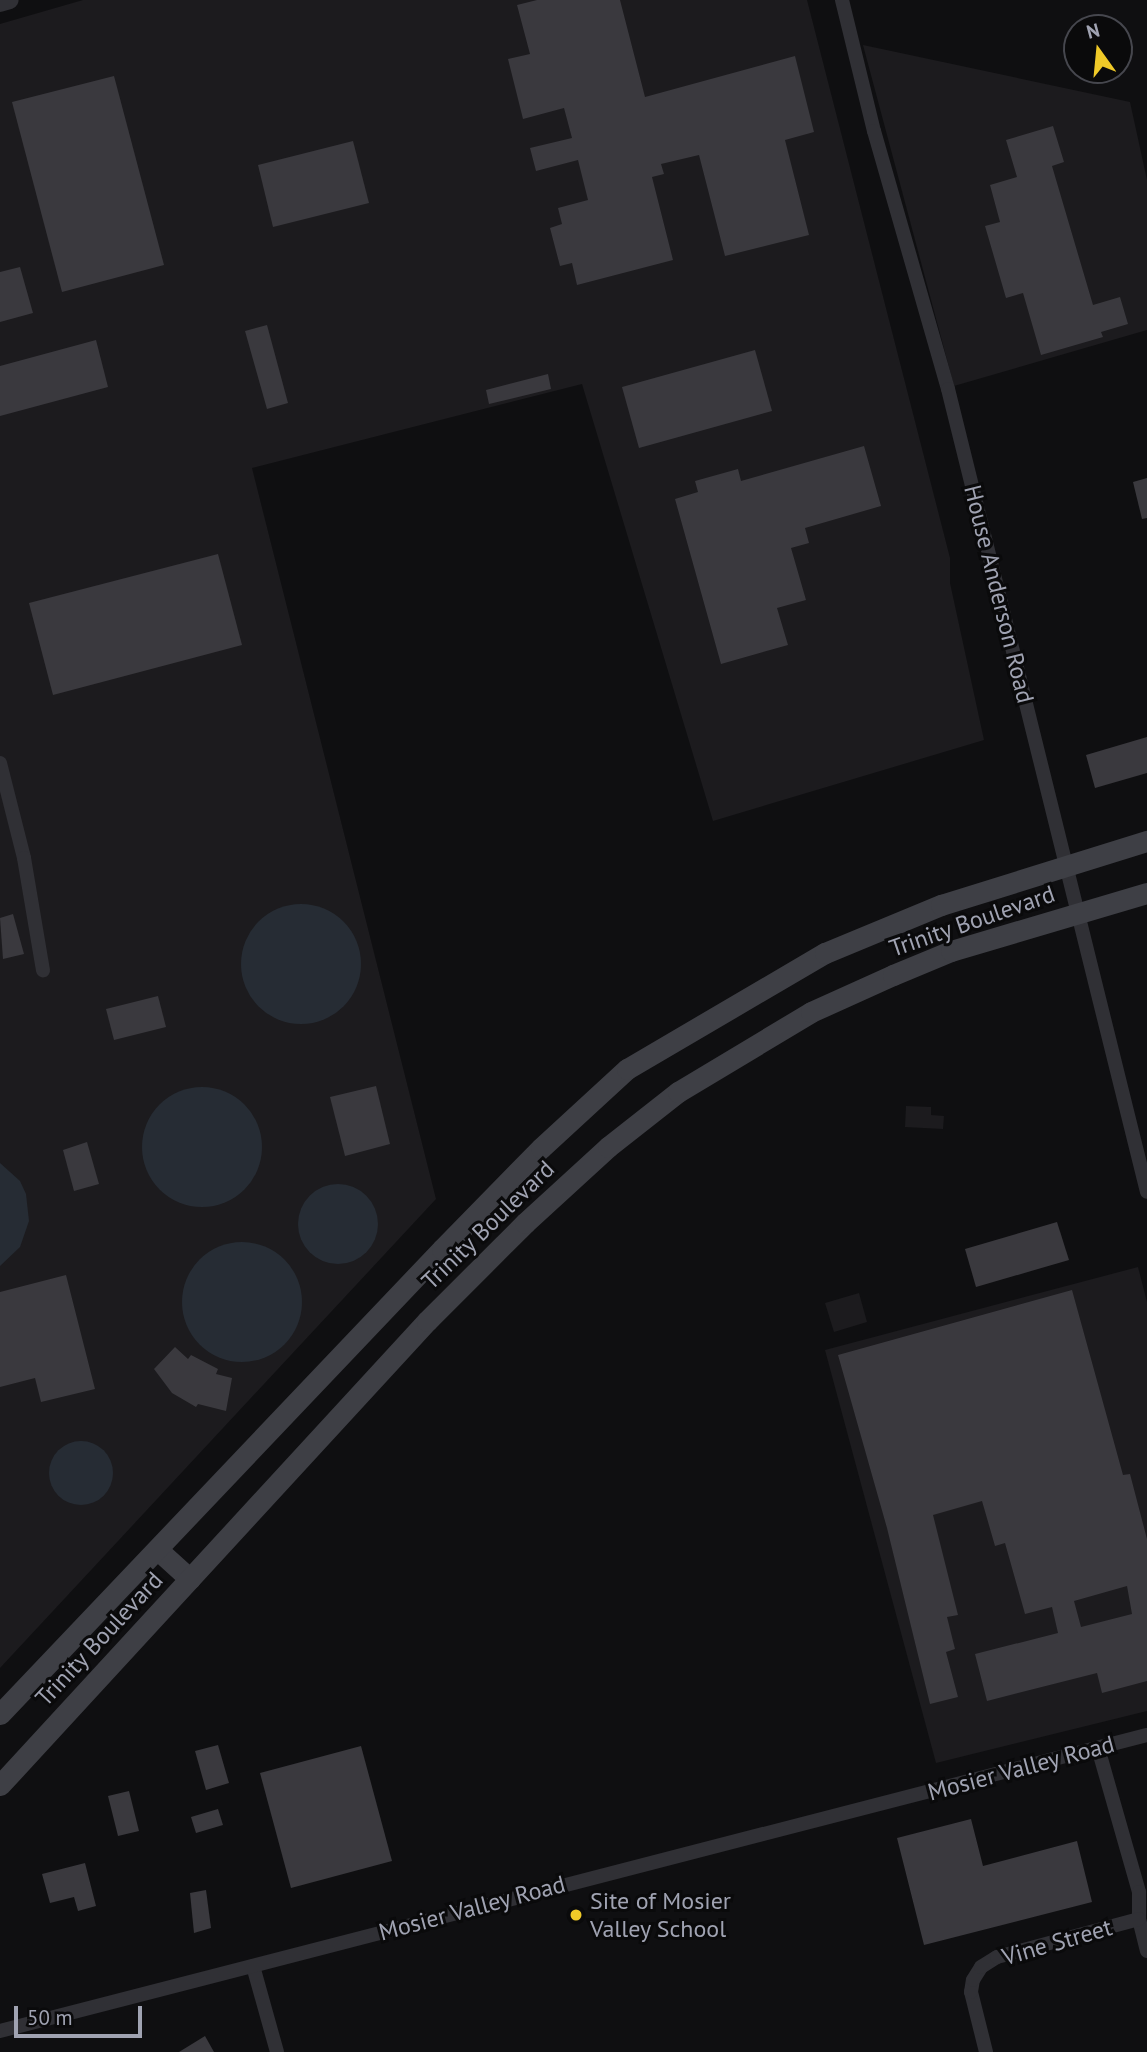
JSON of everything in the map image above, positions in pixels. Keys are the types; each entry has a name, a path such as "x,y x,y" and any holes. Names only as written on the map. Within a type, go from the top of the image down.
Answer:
{"main road":[{"name":"Trinity Boulevard","path":"0,1714 442,1249 541,1148 627,1069 730,1006 825,953 941,905 1147,841"},
{"name":"Trinity Boulevard","path":"0,1785 427,1321 525,1223 608,1147 678,1092 811,1012 951,951 1147,892"},
{"path":"158,1550 190,1579"}],"street":[{"path":"0,3 10,0"},
{"name":"House Anderson Road","path":"842,0 874,131 950,398 1068,864 1147,1192"},
{"path":"0,763 24,858 43,970"},
{"name":"Mosier Valley Road","path":"0,2031 1147,1735"},
{"path":"1098,1748 1139,1892 1139,1919 1147,1951"},
{"name":"Vine Street","path":"986,2052 971,1993 981,1967 997,1957 1139,1919"},
{"path":"253,1966 277,2052"}],"shaded area":[{"path":"83,0 807,0 950,558 950,583 984,740 713,821 582,384 252,468 436,1199 0,1668 0,24"},
{"path":"863,45 1130,102 1147,180 1147,330 954,386"},
{"path":"301,904 324,909 343,922 356,941 361,964 356,987 343,1006 324,1019 301,1024 278,1019 259,1006 246,987 241,964 246,941 259,922 278,909"},
{"path":"202,1087 225,1091 244,1105 258,1124 262,1147 258,1170 244,1189 225,1203 202,1207 179,1203 160,1189 146,1170 142,1147 146,1124 160,1105 179,1091"},
{"path":"906,1106 931,1107 931,1115 944,1116 943,1129 905,1127"},
{"path":"0,1163 20,1181 26,1194 29,1221 20,1247 0,1266"},
{"path":"338,1184 353,1187 366,1196 375,1209 378,1224 375,1239 366,1252 353,1261 338,1264 323,1261 310,1252 301,1239 298,1224 301,1209 310,1196 323,1187"},
{"path":"242,1242 265,1246 284,1260 298,1279 302,1302 298,1325 284,1344 265,1358 242,1362 219,1358 200,1344 186,1325 182,1302 186,1279 200,1260 219,1246"},
{"path":"1138,1267 1147,1302 1147,1711 936,1763 825,1350"},
{"path":"859,1293 867,1322 834,1332 825,1303"},
{"path":"75,1441 87,1441 104,1450 111,1461 111,1485 104,1496 87,1505 75,1505 63,1500 54,1491 49,1479 49,1467 54,1455 63,1446"}],"building":[{"path":"537,0 620,0 645,97 795,56 814,132 785,140 809,235 725,256 699,155 661,164 664,174 652,177 673,260 577,285 572,263 560,266 550,228 562,224 558,208 588,200 578,160 536,171 530,148 572,138 564,108 523,119 508,59 530,54 517,5"},
{"path":"114,76 164,265 62,292 12,102"},
{"path":"1053,126 1064,162 1052,166 1093,305 1120,297 1128,324 1101,332 1103,337 1041,355 1023,293 1006,298 985,226 1000,222 990,185 1017,177 1006,140"},
{"path":"353,141 369,203 273,227 258,165"},
{"path":"20,267 33,313 0,322 0,272"},
{"path":"267,325 288,403 267,409 245,331"},
{"path":"96,340 108,387 0,416 0,366"},
{"path":"755,350 772,411 639,448 622,387"},
{"path":"548,374 551,389 489,404 486,390"},
{"path":"864,446 881,506 805,528 809,543 791,548 806,600 777,608 788,645 721,664 675,499 698,492 695,481 738,469 741,481"},
{"path":"1147,478 1147,518 1142,519 1133,482"},
{"path":"218,554 242,645 53,695 29,603"},
{"path":"1147,737 1147,773 1095,788 1086,755"},
{"path":"13,914 24,954 3,959 0,918"},
{"path":"158,996 166,1027 114,1040 106,1009"},
{"path":"376,1086 390,1144 345,1156 330,1097"},
{"path":"87,1142 99,1184 74,1191 63,1150"},
{"path":"1057,1222 1069,1260 976,1287 965,1249"},
{"path":"66,1275 95,1389 41,1402 35,1378 0,1387 0,1292"},
{"path":"1072,1290 1123,1475 1130,1474 1147,1539 1147,1681 1102,1693 1097,1673 987,1701 975,1654 1058,1633 1052,1607 1025,1614 1005,1543 995,1546 982,1501 933,1515 958,1615 947,1617 955,1649 946,1652 958,1697 930,1704 887,1528 838,1355","holes":["1127,1586 1132,1614 1081,1627 1074,1601"]},
{"path":"175,1347 188,1359 191,1355 218,1369 216,1374 232,1378 226,1411 198,1404 196,1407 172,1393 154,1369"},
{"path":"218,1745 229,1783 206,1790 195,1751"},
{"path":"361,1746 392,1861 291,1888 260,1773"},
{"path":"129,1791 139,1831 118,1836 108,1796"},
{"path":"218,1809 223,1825 196,1833 191,1817"},
{"path":"971,1819 983,1866 1077,1841 1092,1902 924,1945 897,1838"},
{"path":"85,1863 96,1906 78,1911 74,1897 50,1903 42,1874"},
{"path":"206,1890 211,1928 194,1933 190,1893"},
{"path":"205,2036 214,2052 179,2052"}],"place":[{"name":"Site of Mosier Valley School","path":"576,1915"}]}
